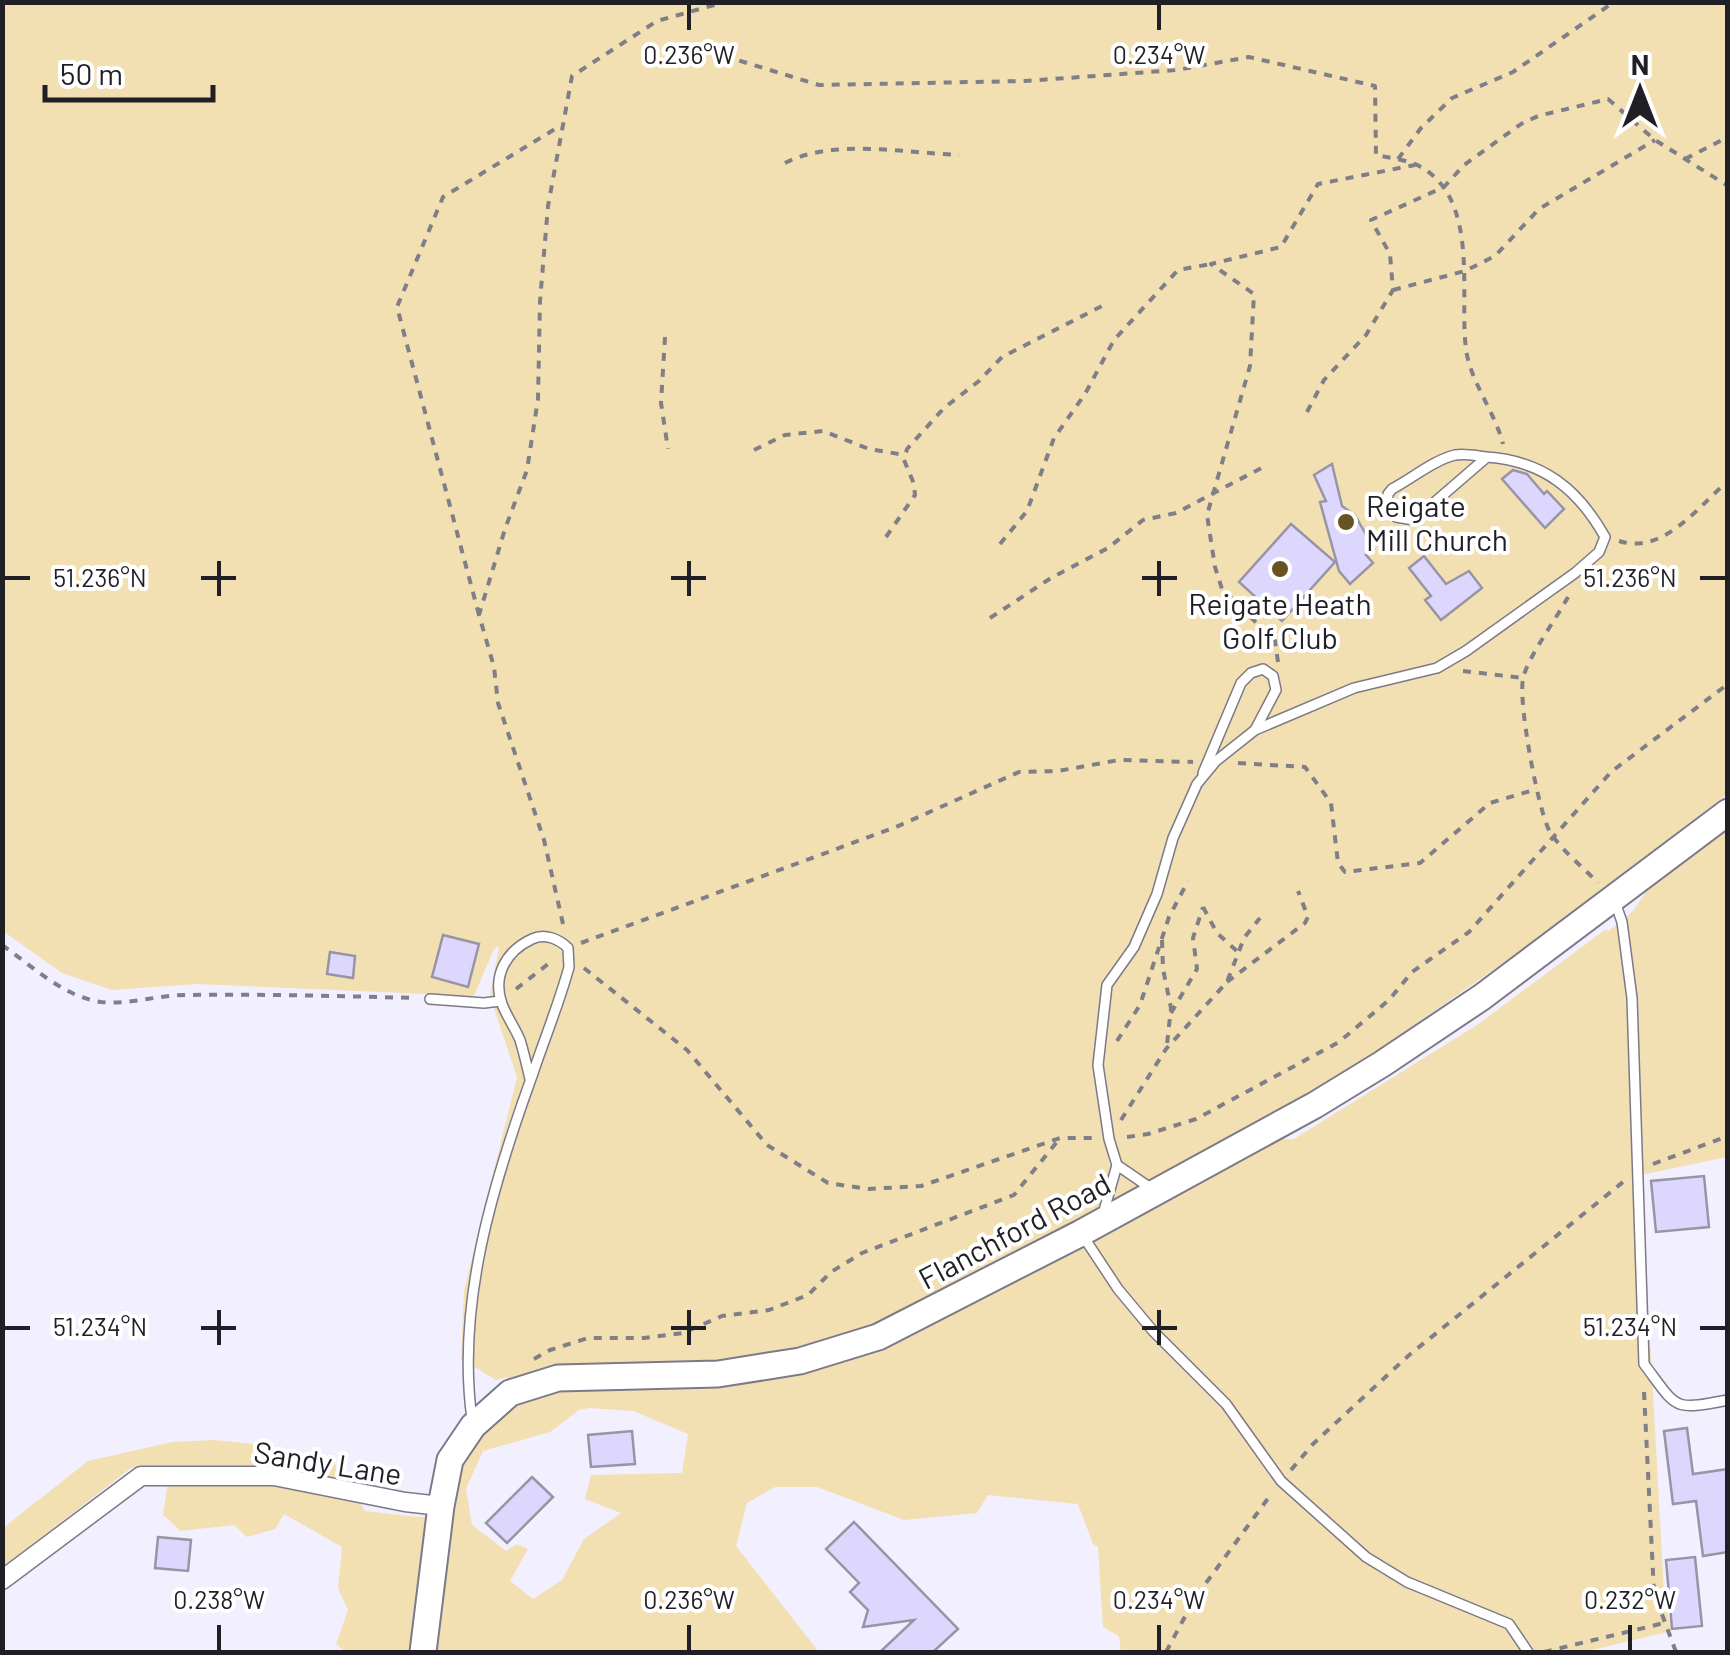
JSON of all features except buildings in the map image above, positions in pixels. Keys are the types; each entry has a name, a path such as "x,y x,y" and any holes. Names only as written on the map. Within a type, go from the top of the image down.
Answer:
{"street":[{"name":"Flanchford Road","path":"424,1652 440,1506 450,1460 473,1426 510,1394 558,1378 718,1374 800,1361 878,1337 1091,1228 1316,1105 1482,997 1728,812"},
{"name":"Sandy Lane","path":"2,1580 141,1476 274,1476 440,1506"}],"lane":[{"path":"1212,762 1256,730 1354,688 1437,668 1575,573 1599,552 1605,537 1587,506 1523,460 1487,456 1460,455 1448,458 1392,489 1388,505 1396,517 1414,520 1487,456"},
{"path":"1155,1191 1117,1165 1108,1137 1099,1064 1107,985 1134,947 1158,894 1173,838 1212,762 1245,677 1263,668 1273,676 1276,690 1256,730"},
{"path":"1614,899 1622,922 1632,998 1644,1364 1676,1404 1686,1408 1728,1400"},
{"path":"473,1426 466,1376 471,1299 499,1180 566,978 569,952 560,940 540,936 510,953 500,970 500,1001 519,1038 530,1079"},
{"path":"430,998 500,1001"},
{"path":"1117,1165 1091,1228 1118,1289 1226,1404 1281,1481 1366,1557 1407,1582 1510,1624 1528,1652"}],"path":[{"path":"480,615 530,452 538,399 540,302 548,206 572,76 657,21 725,2"},
{"path":"1398,159 1421,128 1452,98 1513,72 1614,2"},
{"path":"724,56 819,84 1024,81 1177,70 1249,57 1376,86 1376,154 1415,166 1444,187 1458,216 1465,271 1466,352 1500,433 1506,458"},
{"path":"1306,412 1324,380 1366,335 1392,290 1390,254 1372,220 1444,187 1464,165 1522,124 1589,101 1608,99 1655,140 1728,186"},
{"path":"560,126 443,197 397,308 494,667 498,703 544,840 569,952 687,1050 768,1146 828,1183 868,1188 921,1186 1060,1138 1148,1134 1196,1119 1338,1042 1389,1000 1412,972 1468,932 1611,772 1728,684"},
{"path":"1685,159 1728,137"},
{"path":"1392,290 1465,271 1495,256 1539,209 1655,140"},
{"path":"785,163 804,153 830,148 960,155"},
{"path":"1000,544 1027,511 1054,438 1114,340 1178,270 1281,247 1318,184 1415,166"},
{"path":"1211,264 1254,294 1250,366 1207,515 1214,567 1222,589 1275,641 1279,668 1276,690"},
{"path":"905,455 944,408 1002,357 1104,305"},
{"path":"666,338 662,402 668,449"},
{"path":"754,450 785,435 824,431 852,444 905,455"},
{"path":"886,538 915,495 905,455"},
{"path":"990,618 1051,578 1108,548 1143,520 1176,513 1266,465"},
{"path":"1605,537 1635,546 1650,544 1680,524 1728,481"},
{"path":"1575,573 1568,597 1523,678 1537,789 1553,837 1614,899"},
{"path":"1437,668 1523,678"},
{"path":"500,1001 569,952 896,827 1019,772 1058,771 1119,760 1305,767 1331,803 1338,863 1344,872 1420,863 1490,803 1537,789"},
{"path":"1099,1064 1126,1030 1140,1004 1162,937 1188,880"},
{"path":"1108,1137 1166,1049 1227,982 1305,922 1308,917 1298,891"},
{"path":"1171,1013 1198,969 1193,938 1203,907 1217,934 1238,952"},
{"path":"1227,982 1238,952 1260,918"},
{"path":"1162,937 1171,1013 1166,1049"},
{"path":"2,945 50,980 100,1002 182,995 430,998"},
{"path":"1166,1652 1195,1598 1281,1481 1313,1444 1408,1356 1638,1170 1728,1136"},
{"path":"510,1394 525,1364 550,1350 588,1338 683,1333 722,1316 769,1310 808,1294 831,1272 862,1253 1014,1194 1060,1138"},
{"path":"1644,1364 1654,1593 1676,1652"},
{"path":"1544,1652 1664,1623"}],"shaded area":[{"path":"3,3 1727,3 1727,794 1546,933 1345,1073 1229,1141 1294,1139 1477,1025 1606,929 1608,932 1634,910 1648,889 1727,827 1727,1157 1641,1175 1664,1593 1671,1631 1584,1652 1121,1652 1119,1636 1103,1627 1098,1547 1093,1544 1078,1504 988,1495 977,1513 904,1520 817,1487 775,1487 747,1503 736,1546 819,1652 346,1652 336,1644 348,1610 338,1588 342,1547 284,1514 275,1529 247,1537 234,1525 181,1531 163,1515 170,1468 131,1468 3,1567 3,1528 88,1461 172,1442 214,1440 264,1445 334,1462 365,1511 418,1517 451,1513 470,1442 510,1380 496,1380 461,1359 464,1291 517,1077 490,996 499,946 494,949 474,996 197,984 112,990 62,973 3,931","holes":["579,1410 633,1411 688,1434 682,1473 591,1475 585,1499 621,1513 584,1539 562,1580 533,1599 510,1581 528,1549 517,1544 506,1551 472,1525 466,1489 483,1451 550,1432"]}],"place":[{"name":"Reigate Mill Church","path":"1346,522"},
{"name":"Reigate Heath Golf Club","path":"1280,569"}]}
